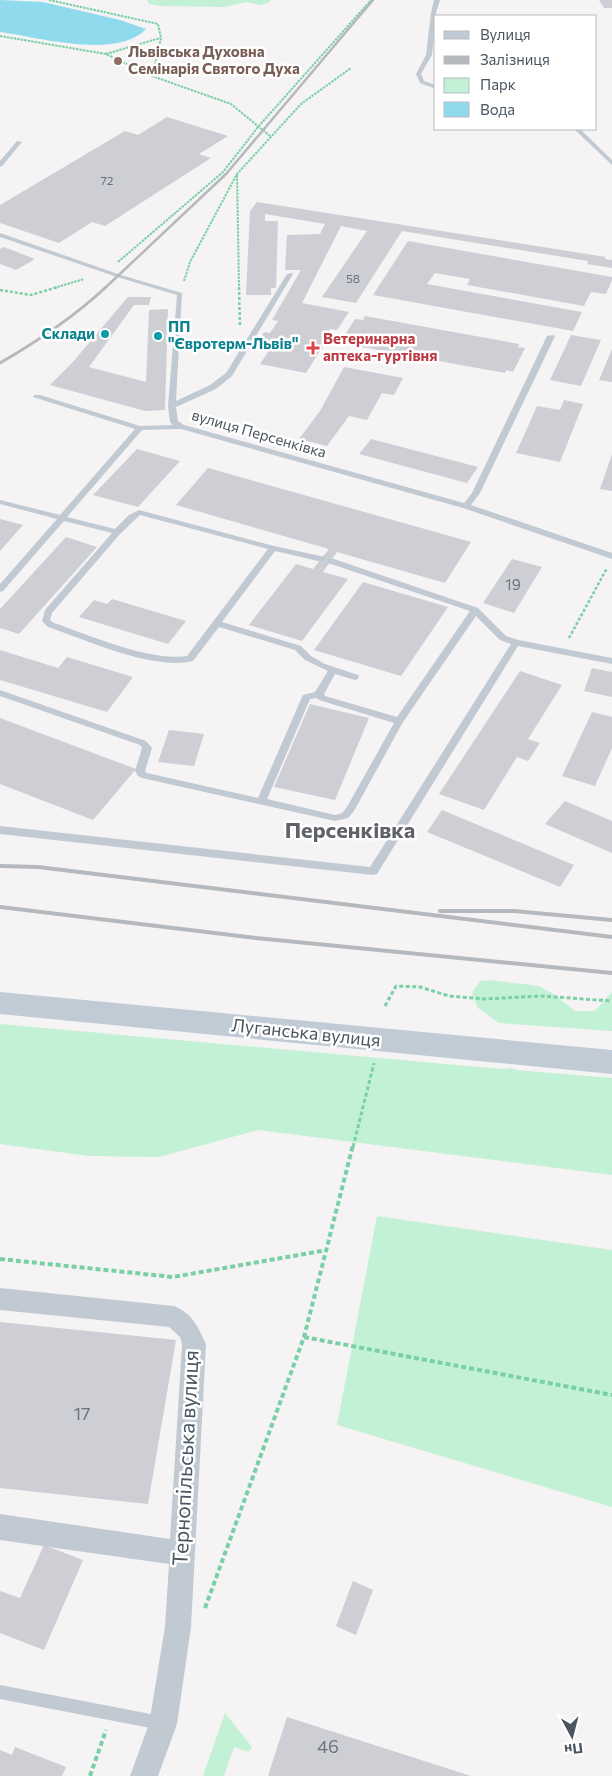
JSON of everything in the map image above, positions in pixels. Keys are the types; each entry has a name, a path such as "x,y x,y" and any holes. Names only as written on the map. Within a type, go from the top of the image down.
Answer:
{"main road":[{"name":"Луганська вулиця","path":"0,1003 612,1062"}],"street":[{"name":"Тернопільська вулиця","path":"0,1299 174,1317 188,1330 194,1344 178,1628 163,1724 144,1776"},
{"path":"0,1527 182,1553"}],"lane":[{"path":"435,15 437,0"},
{"path":"434,19 428,57 420,67 418,74 422,82 434,86"},
{"path":"578,130 612,163"},
{"path":"0,164 19,142"},
{"path":"0,235 180,294"},
{"path":"172,406 213,387 229,374 290,274"},
{"name":"вулиця Персенківка","path":"180,294 172,406 174,422 181,427 466,506 612,556"},
{"path":"466,506 476,493 551,336"},
{"path":"37,397 140,428 181,427"},
{"path":"0,589 140,428"},
{"path":"0,502 117,532"},
{"path":"273,548 190,659 181,662 158,660 51,625 46,621 48,612 117,532 139,512 273,548 326,560 475,610 503,638 516,643 612,661"},
{"path":"0,693 143,743 148,748 140,770 141,774 145,776 335,818 345,816 351,809 399,721 475,610"},
{"path":"216,623 298,648 308,658 333,670 355,677"},
{"path":"0,830 373,871 516,643"},
{"path":"261,802 306,697 319,694 333,670"},
{"path":"319,694 322,698 399,721"},
{"path":"0,1692 163,1724"}],"path":[{"path":"49,0 158,24 161,38 152,76"},
{"path":"0,290 31,296 108,271 222,172 258,127 370,0"},
{"path":"0,36 106,54 152,76 231,104 270,136"},
{"path":"106,54 161,38"},
{"path":"180,294 190,262 237,174 301,104 351,68"},
{"path":"237,174 240,327 253,335"},
{"path":"562,652 608,566"},
{"path":"385,1006 396,986 420,987 449,996 485,999 541,996 612,1001"},
{"path":"203,1613 304,1337 376,1058"},
{"path":"0,1259 173,1277 327,1250"},
{"path":"304,1337 612,1395"},
{"path":"90,1776 113,1714"}],"green space":[{"path":"147,0 271,0 260,5 246,2 225,7 161,6 149,4"},
{"path":"490,980 539,986 555,995 575,1011 595,1011 612,992 612,1031 499,1023 478,1008 472,993 480,981"},
{"path":"0,1024 612,1078 612,1175 258,1130 159,1157 89,1156 0,1144"},
{"path":"377,1216 612,1250 612,1507 337,1425"},
{"path":"225,1713 252,1747 249,1752 234,1747 224,1776 203,1776"}],"water":[{"path":"0,0 43,2 120,20 146,29 133,38 116,43 97,45 76,44 0,32"}],"building":[{"path":"599,0 612,0 612,8 604,8"},
{"path":"167,117 228,136 199,154 211,158 105,226 92,222 59,243 0,223 0,205 125,131 138,135"},
{"path":"257,202 606,257 605,259 612,260 612,268 587,264 588,261 402,231 356,303 322,297 367,231 341,226 302,303 349,312 337,330 330,329 322,343 325,343 306,373 260,364 272,346 257,343 264,332 270,333 278,321 272,320 301,270 285,270 287,235 320,234 325,224 265,214 265,221 278,221 276,288 271,288 271,295 246,295 250,211"},
{"path":"408,241 612,277 612,280 606,294 591,292 584,306 467,285 470,279 435,273 427,284 582,312 573,331 373,295"},
{"path":"4,247 35,259 16,270 0,264 0,249"},
{"name":"ПП \"Євротерм-Львів\"","path":"128,297 151,297 149,305 134,305 89,367 146,382 149,310 168,309 165,410 145,411 50,385 72,363"},
{"path":"365,316 519,344 518,347 525,348 513,372 506,370 505,373 351,345 354,340 343,338 355,319 363,320"},
{"path":"571,335 601,340 581,386 550,380"},
{"path":"612,349 612,382 599,380"},
{"path":"344,367 403,378 394,395 382,393 367,420 349,416 327,446 299,439 320,411"},
{"path":"564,400 583,404 560,462 516,453 537,406 560,410"},
{"path":"371,439 478,467 467,483 359,454"},
{"path":"137,449 180,461 138,507 93,495"},
{"path":"612,454 612,491 600,489"},
{"path":"208,468 471,542 445,583 337,552 323,572 348,579 302,641 249,625 296,564 313,569 329,549 176,505"},
{"path":"0,519 23,525 0,551"},
{"path":"66,537 97,547 19,634 0,628 0,609"},
{"path":"512,559 542,567 514,613 483,603"},
{"path":"363,582 448,607 401,676 314,650"},
{"path":"112,599 186,621 168,644 79,617 94,600 107,604"},
{"path":"0,650 58,668 67,657 133,677 107,712 0,680"},
{"path":"592,668 612,672 612,697 584,691"},
{"path":"520,671 562,685 528,739 540,743 528,761 517,757 484,810 439,794"},
{"path":"310,704 369,718 335,800 274,787"},
{"path":"592,712 612,717 612,748 595,786 562,776"},
{"path":"0,718 136,769 93,820 0,784"},
{"path":"169,730 204,734 194,766 158,762"},
{"path":"565,801 612,821 612,853 545,824"},
{"path":"442,810 574,865 560,887 427,832"},
{"path":"0,1322 176,1340 148,1504 0,1488"},
{"path":"44,1545 83,1560 44,1650 0,1633 0,1591 20,1598"},
{"path":"353,1581 373,1590 356,1635 336,1626"},
{"path":"287,1717 471,1776 268,1776"},
{"path":"15,1747 66,1767 62,1776 0,1776 0,1750 12,1755"}],"railway":[{"path":"105,288 226,174 373,0"},
{"path":"0,363 55,328 106,287"},
{"path":"0,866 38,867 612,937"},
{"path":"0,907 256,938 612,973"},
{"path":"440,911 514,911 612,920"}],"place":[{"name":"Львівська Духовна Семінарія Святого Духа","path":"118,61"},
{"name":"Склади","path":"105,334"},
{"name":"ПП \"Євротерм-Львів\"","path":"158,336"},
{"name":"Ветеринарна аптека-гуртівня","path":"313,348"}],"district":[{"name":"Персенківка","path":"350,830"}]}
